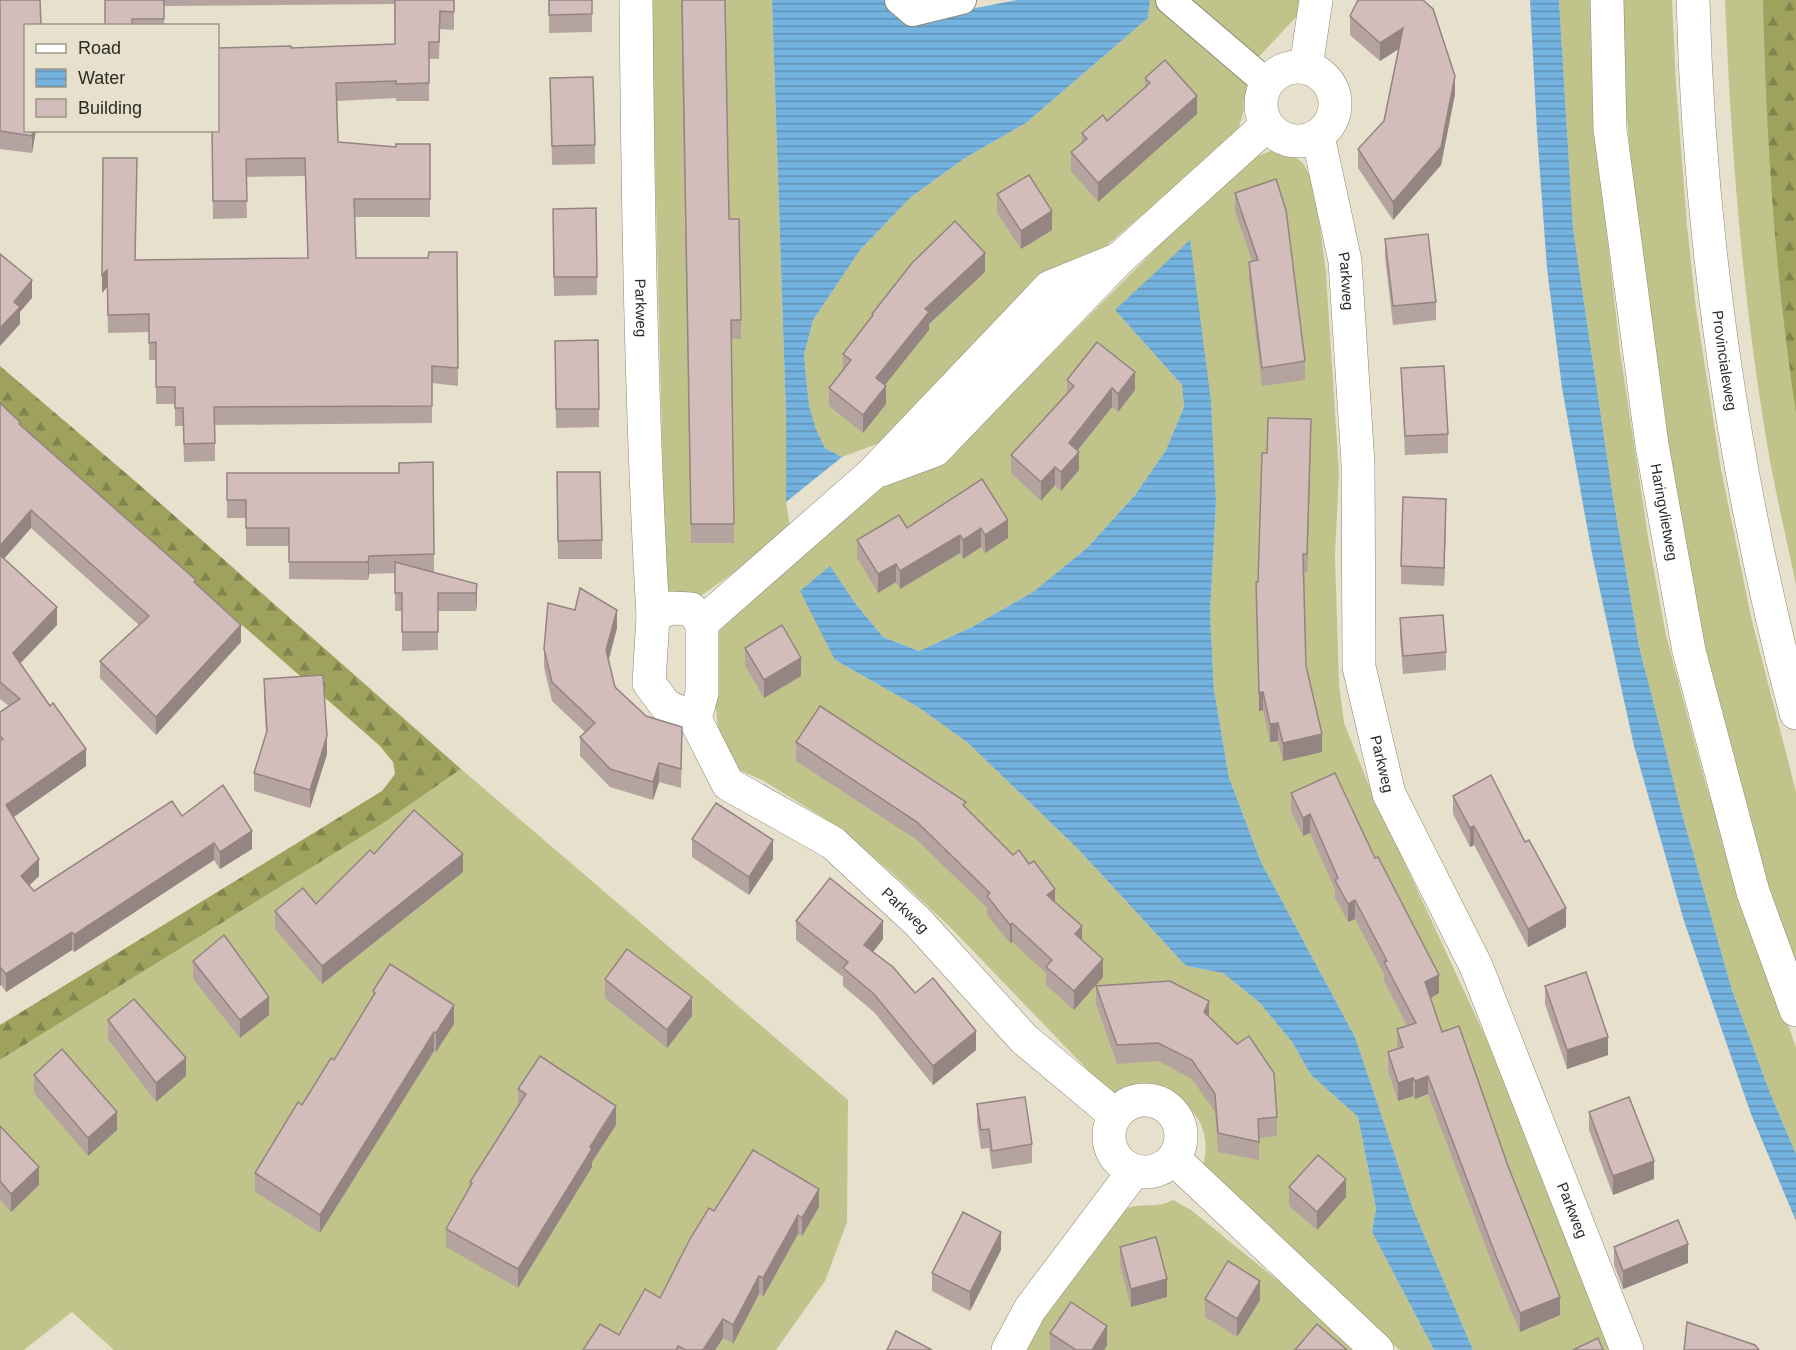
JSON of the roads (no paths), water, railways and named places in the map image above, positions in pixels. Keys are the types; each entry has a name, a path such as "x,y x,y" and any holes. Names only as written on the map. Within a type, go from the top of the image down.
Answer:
{"street":[{"name":"Parkweg","path":"636,0 638,234 644,434 653,615 649,683 666,706 695,719 728,784 833,843 918,922 1024,1039 1115,1115"},
{"path":"899,0 914,12 962,0"},
{"path":"1170,0 1267,83"},
{"path":"1306,67 1316,0"},
{"name":"Haringvlietweg","path":"1606,0 1610,129 1652,445 1689,651 1753,892 1796,1010"},
{"name":"Provincialeweg","path":"1693,0 1694,54 1704,189 1719,321 1739,452 1758,554 1796,712"},
{"path":"1306,67 1317,71 1332,87 1335,98 1333,119 1318,136 1307,140 1285,139 1275,134 1262,115 1260,104 1262,92 1267,83 1284,69 1306,67"},
{"path":"702,623 872,474 935,450 1119,259 1267,124"},
{"name":"Parkweg","path":"1318,136 1345,261 1358,464 1359,667 1389,794 1476,966 1627,1350"},
{"path":"653,615 670,608 691,609 702,623 702,693 695,719"},
{"path":"1145,1100 1167,1107 1175,1115 1182,1138 1174,1159 1156,1172 1134,1171 1123,1166 1115,1158 1108,1137 1115,1115 1134,1102 1145,1100"},
{"path":"1174,1159 1377,1350"},
{"path":"1008,1350 1030,1309 1134,1171"}],"water":[{"path":"772,0 890,0 914,20 1017,0 1150,0 1148,18 1026,123 965,158 911,197 860,250 813,320 804,355 809,406 816,429 825,448 842,457 786,502 786,415"},
{"path":"1530,0 1559,0 1573,228 1613,497 1639,646 1679,803 1732,990 1770,1093 1796,1154 1796,1221 1751,1114 1684,921 1634,746 1592,554 1562,388 1547,268"},
{"path":"1190,240 1211,401 1216,502 1210,614 1214,690 1229,778 1261,862 1355,1037 1413,1209 1473,1350 1434,1350 1372,1232 1376,1208 1358,1117 1311,1075 1292,1042 1259,1002 1223,973 1186,966 1078,849 968,743 918,707 835,660 800,591 830,566 855,603 883,637 919,651 972,627 1033,592 1087,548 1135,495 1166,450 1184,407 1182,385 1115,310"}]}
